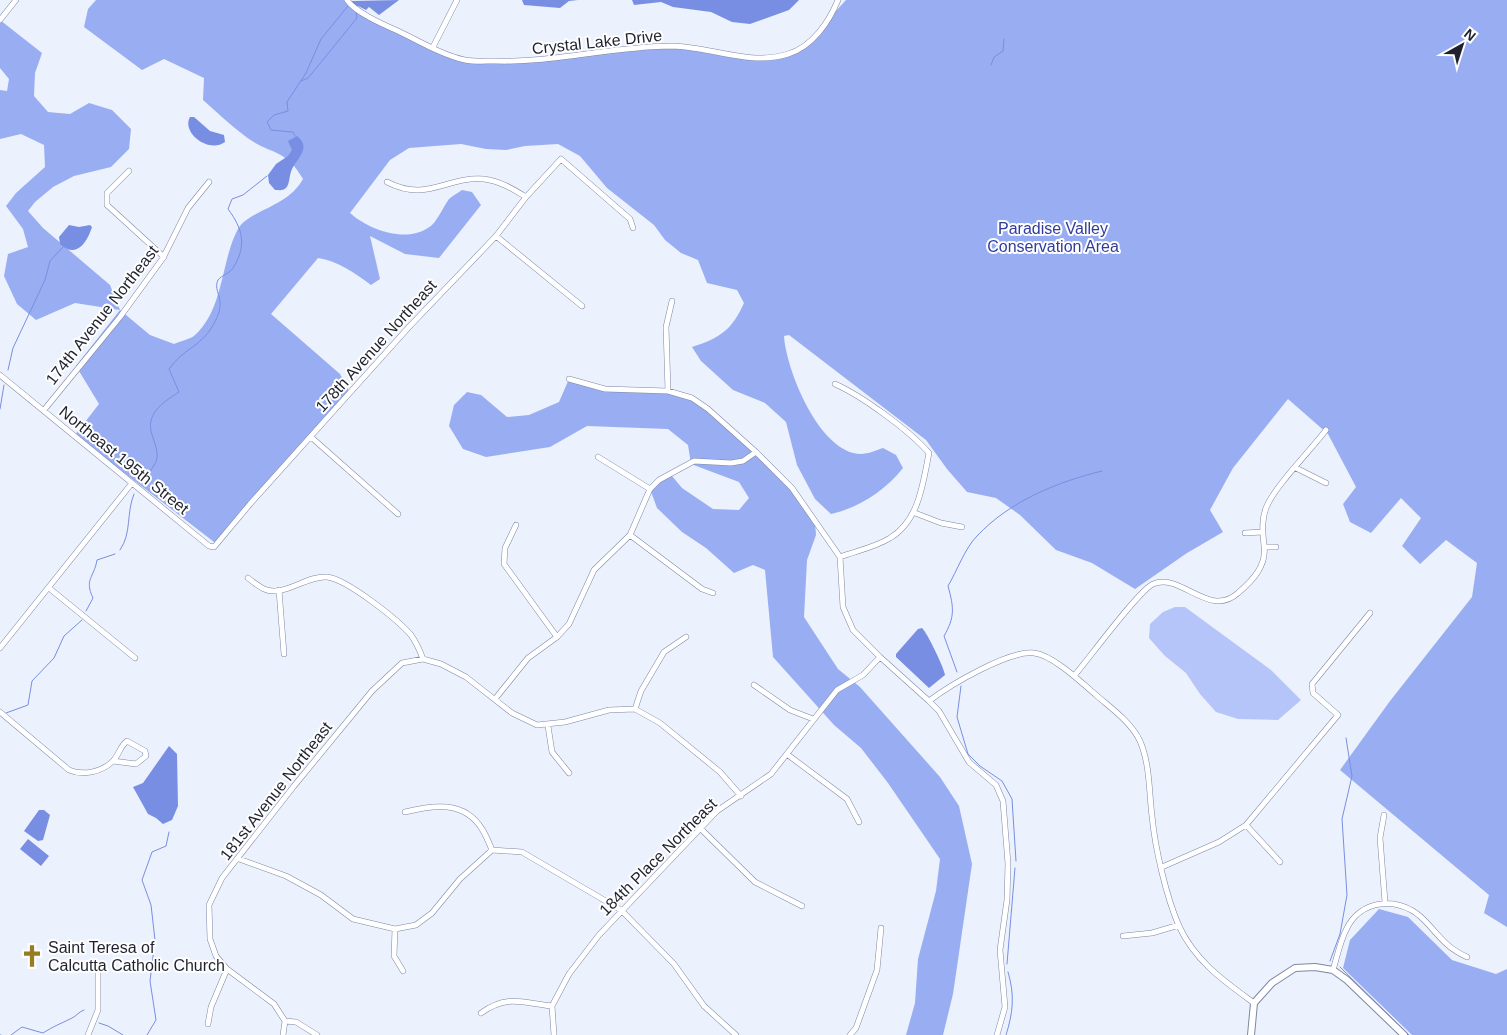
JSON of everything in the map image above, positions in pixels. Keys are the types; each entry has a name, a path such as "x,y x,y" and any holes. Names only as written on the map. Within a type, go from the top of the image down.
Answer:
{"street":[{"path":"0,20 16,0"},
{"name":"Crystal Lake Drive","path":"347,0 356,9 458,58 473,61 524,62 652,46 715,50 732,56 760,59 789,54 806,44 821,30 832,16 838,0"},
{"path":"433,47 457,0"},
{"name":"178th Avenue Northeast","path":"210,546 218,545 250,504 408,328 496,236 526,197 561,159 630,219 634,228"},
{"path":"129,171 107,193 107,204 164,256"},
{"path":"387,182 403,189 427,191 466,180 483,179 509,186 526,197"},
{"name":"174th Avenue Northeast","path":"44,410 120,317 164,256 186,212 209,182"},
{"path":"496,236 582,306"},
{"path":"668,391 666,326 672,301"},
{"name":"Northeast 195th Street","path":"0,375 210,546"},
{"path":"569,379 605,389 668,391 692,398 708,409 756,452 792,488 840,557 843,606 846,619 853,630 939,711 969,762 996,784 1005,811 1007,900 1000,950 1005,1007 997,1035"},
{"path":"834,384 856,395 929,453 915,512 890,538 840,557"},
{"path":"1074,676 1139,596 1152,584 1179,586 1204,598 1220,602 1230,600 1259,571 1264,559 1265,547 1262,532 1266,508 1326,430"},
{"path":"311,437 398,514"},
{"path":"495,699 528,658 557,637 573,617 594,570 630,535 650,489 666,475 694,461 731,463 743,461 756,452"},
{"path":"598,457 650,489"},
{"path":"1296,468 1326,483"},
{"path":"0,648 132,483"},
{"path":"915,512 940,523 962,527"},
{"path":"516,525 505,548 504,564 557,637"},
{"path":"1246,533 1262,532"},
{"path":"630,535 702,589 713,593"},
{"path":"1265,547 1276,547"},
{"path":"248,578 264,589 279,590 317,578 328,577 341,583 376,604 403,626 413,637 423,659 454,670 525,720 537,725 548,726 609,710 635,710 660,723 675,735 720,772 741,796"},
{"path":"49,588 135,658"},
{"path":"279,590 284,654"},
{"path":"1162,867 1219,842 1246,824 1338,715 1313,694 1312,684 1370,613"},
{"path":"635,710 641,692 664,652 686,637"},
{"path":"929,701 953,683 1018,654 1035,652 1049,658 1074,676 1128,723 1140,742 1147,770 1154,838 1179,925 1195,954 1219,978 1254,1003"},
{"name":"184th Place Northeast","path":"552,1006 577,963 621,910 717,811 771,774 788,755 813,719 837,690 863,675 880,657"},
{"name":"181st Avenue Northeast","path":"285,1021 274,1004 227,969 216,956 210,939 209,905 222,878 372,691 402,663 423,659"},
{"path":"754,685 790,710 813,719"},
{"path":"2,714 69,770 79,774 86,773 113,761 136,764 146,756 145,751 126,741 113,761"},
{"path":"548,726 552,752 569,772"},
{"path":"788,755 846,799 860,822"},
{"path":"405,812 438,806 462,811 482,829 492,850"},
{"path":"1384,815 1380,838 1385,902"},
{"path":"1246,824 1280,862"},
{"path":"700,828 756,882 802,906"},
{"path":"239,859 286,876 321,895 353,919 395,929 416,925 432,913 460,879 492,850 522,852 621,910 674,964 704,1006 736,1035"},
{"path":"1333,970 1346,928 1353,918 1374,905 1385,902 1411,910 1421,917 1451,950 1467,957"},
{"path":"1123,936 1152,933 1179,925"},
{"path":"850,1035 856,1028 877,970 881,928"},
{"path":"395,929 394,956 403,971"},
{"path":"1251,1035 1254,1003 1272,983 1295,968 1316,967 1333,970 1347,980 1404,1035"},
{"path":"208,1024 211,1007 227,969"},
{"path":"88,1035 98,1010 98,970"},
{"path":"481,1013 498,1003 509,1000 552,1006 554,1035"},
{"path":"283,1035 285,1021 296,1022 317,1035"}],"shaded area":[{"path":"399,0 379,15 369,7 366,10 358,6 357,12 355,12 355,5 351,1"},
{"path":"522,0 578,0 569,1 560,8 524,5"},
{"path":"632,0 799,0 789,10 750,24 732,22 711,12 673,7 661,2 634,5"},
{"path":"190,117 194,117 210,131 224,135 225,142 219,145 212,145 198,140 189,129"},
{"path":"297,136 303,145 302,153 292,169 286,188 284,190 275,190 269,183 268,175 276,164 288,156 292,150 288,141"},
{"path":"69,225 79,227 90,225 92,227 84,243 80,247 71,250 60,244 59,237"},
{"path":"1175,607 1185,607 1271,670 1301,700 1278,720 1238,719 1216,712 1200,694 1186,673 1165,656 1149,638 1150,624 1163,612"},
{"path":"922,628 928,636 945,675 929,688 896,657 896,654 918,629"},
{"path":"169,746 177,754 178,806 172,820 163,824 148,814 133,787 143,783"},
{"path":"39,810 44,810 50,815 43,840 38,841 24,831"},
{"path":"28,839 49,856 41,866 20,849"}],"green space":[{"name":"Paradise Valley Conservation Area","path":"96,0 347,0 351,5 448,57 518,62 628,49 676,46 760,59 789,54 806,44 846,0 1507,0 1507,927 1484,913 1489,895 1340,770 1390,701 1472,597 1477,563 1446,540 1420,564 1402,546 1421,518 1401,498 1371,533 1350,522 1343,504 1356,487 1328,434 1288,399 1233,468 1210,510 1223,532 1187,553 1135,589 1092,563 1056,550 1020,515 996,498 967,492 926,440 789,335 784,336 786,351 798,388 819,426 832,440 846,450 861,454 883,448 896,455 903,468 888,484 861,503 831,514 815,499 797,465 786,422 765,403 733,390 701,361 692,347 718,336 735,320 744,303 737,290 707,283 698,260 681,253 665,240 654,225 607,188 580,156 558,144 525,146 506,150 486,149 461,144 409,148 390,160 350,213 378,230 401,234 423,231 432,225 449,199 462,190 472,192 481,205 439,258 405,254 370,236 380,279 371,285 339,265 318,258 271,314 340,374 351,395 250,504 218,545 75,435 99,404 76,366 120,310 150,335 174,344 195,335 212,312 232,241 238,229 251,217 288,196 303,179 290,161 245,136 203,100 204,78 164,59 142,70 84,27 88,9"},
{"path":"0,20 42,53 35,73 34,96 48,112 70,114 89,103 112,110 131,129 129,149 111,167 74,176 53,187 35,202 28,211 43,228 110,285 120,310 75,303 36,320 17,304 4,276 8,254 28,247 23,229 6,206 16,193 45,167 44,145 21,134 0,139 0,90 7,91 9,79 0,68"},
{"path":"569,379 604,387 674,394 708,409 792,488 815,522 816,535 807,560 804,617 838,669 860,687 940,777 959,806 972,864 953,994 943,1035 906,1035 915,1003 918,959 936,891 940,859 888,783 861,748 834,725 773,657 765,570 753,565 734,573 706,548 682,532 657,508 650,489 659,480 672,476 682,488 713,509 739,510 749,498 739,482 691,464 688,445 668,429 587,426 550,447 486,457 463,449 449,426 454,405 467,392 481,395 507,417 529,415 559,402"},
{"path":"1379,909 1408,917 1452,960 1496,974 1507,969 1507,1035 1412,1035 1343,968 1350,940"}],"waterway":[{"path":"295,136 293,132 271,130 267,122 274,115 288,111 287,102 306,73 321,39 348,6"},
{"path":"301,81 308,78 357,18 356,12"},
{"path":"991,65 994,57 1003,51 1004,39"},
{"path":"143,481 157,458 150,424 154,413 168,399 179,392 169,369 174,362 203,339 212,327 220,309 217,288 218,280 230,272 240,252 242,245 240,231 228,209 232,199 243,195 267,176"},
{"path":"8,370 13,348 45,280 50,261 63,247"},
{"path":"0,409 4,385"},
{"path":"957,672 944,636 952,618 948,586 973,541 1004,513 1035,494 1068,481 1102,471"},
{"path":"120,550 128,530 130,508 134,494"},
{"path":"86,611 93,598 89,587 97,560 115,554"},
{"path":"6,713 28,705 32,681 54,658 64,636 82,620"},
{"path":"961,686 957,717 968,754 980,766 1002,781 1012,799 1016,861"},
{"path":"1330,961 1340,934 1347,895 1342,819 1352,776 1346,738"},
{"path":"147,1035 156,1020 150,981 155,940 151,905 142,880 152,852 166,846 169,832"},
{"path":"1007,964 1015,868"},
{"path":"1340,967 1409,1035"},
{"path":"1006,1035 1012,1004 1012,988 1008,972"},
{"path":"11,1035 22,1027 43,1033 84,1010"},
{"path":"99,1023 123,1035"}],"place":[{"name":"Saint Teresa of Calcutta Catholic Church","path":"32,956"}]}
